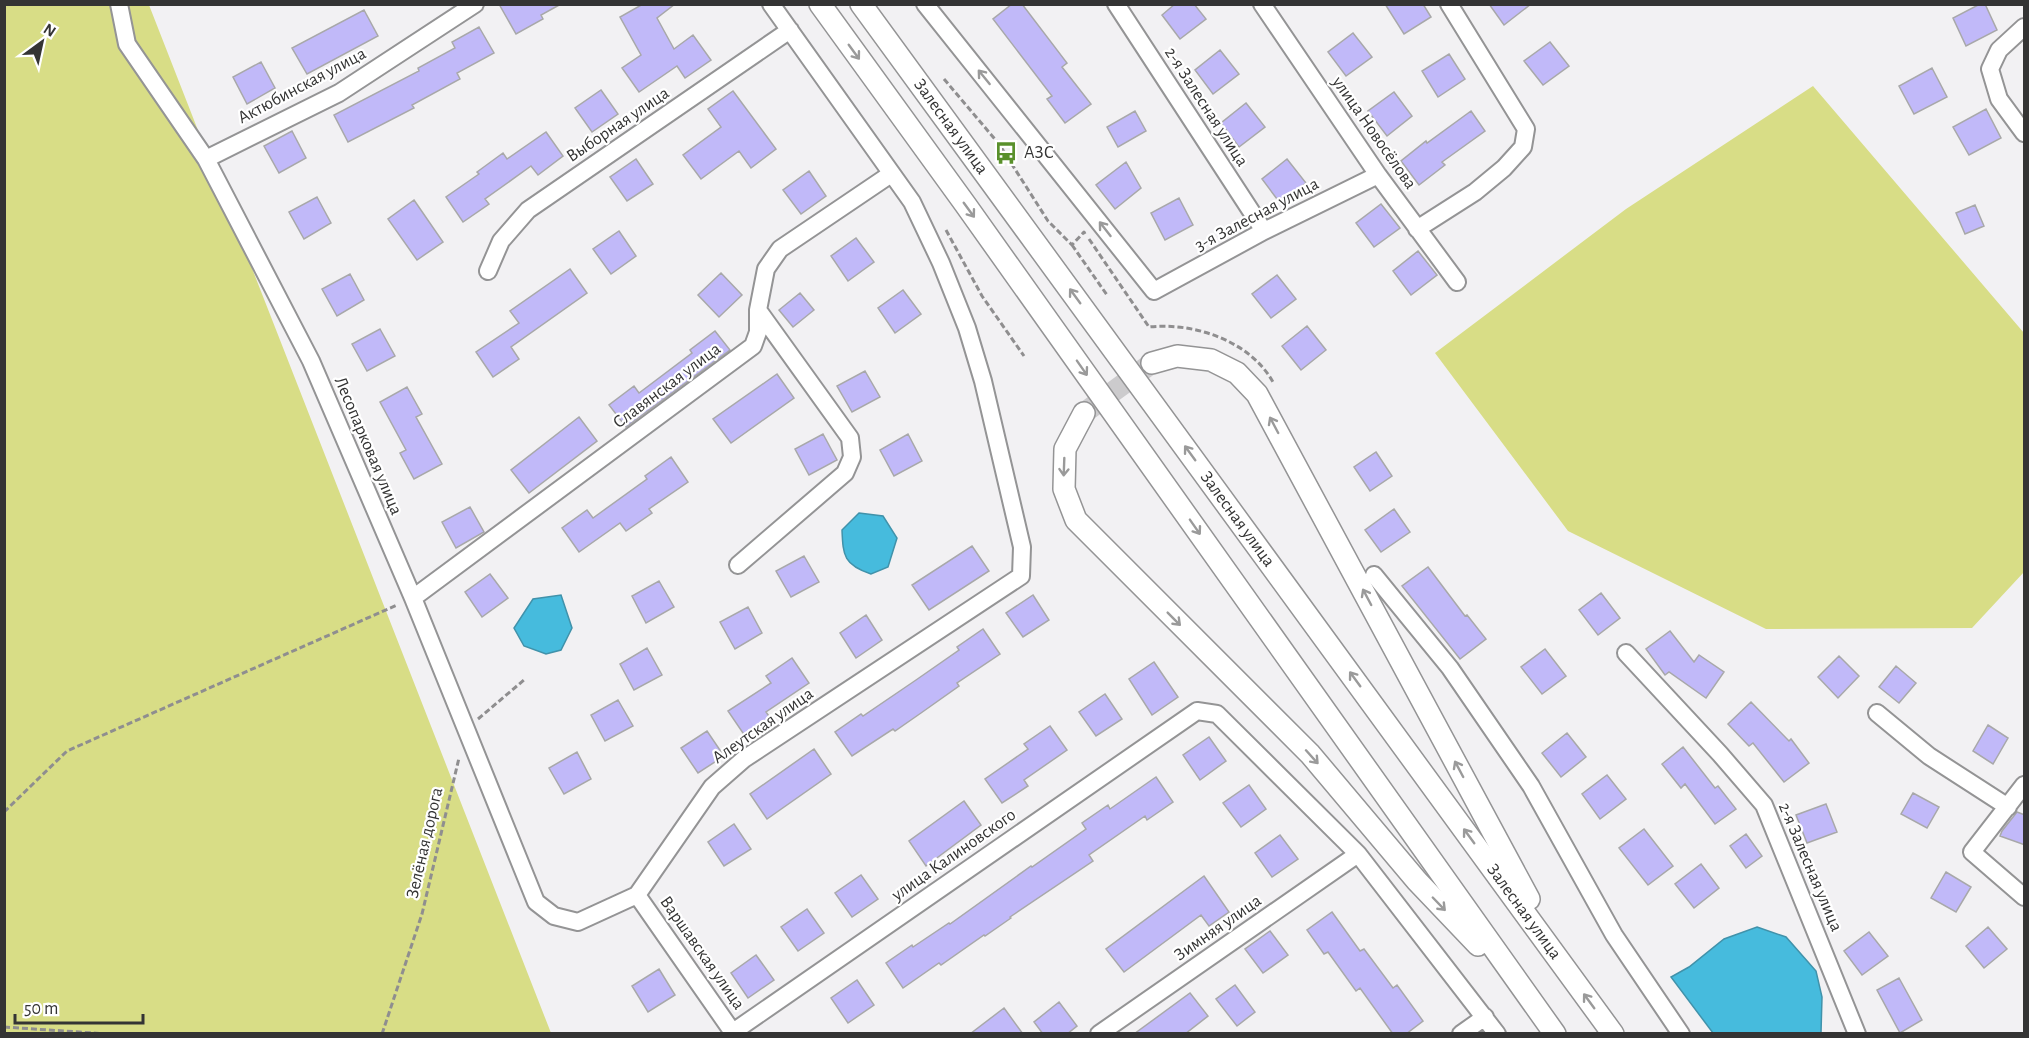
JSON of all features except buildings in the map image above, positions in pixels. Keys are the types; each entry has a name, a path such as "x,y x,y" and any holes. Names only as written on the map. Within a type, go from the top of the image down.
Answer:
{"main road":[{"name":"Залесная улица","path":"820,4 965,204 1555,1034"},
{"name":"Залесная улица","path":"861,4 1613,1034"},
{"path":"1152,363 1177,356 1211,360 1237,373 1257,394 1566,968"},
{"path":"1084,413 1065,449 1064,489 1076,520 1310,754 1417,881 1530,999"}],"street":[{"name":"Лесопарковая улица","path":"119,4 127,44 206,159 311,360 412,598 536,902 554,916 578,922 637,895"},
{"name":"Актюбинская улица","path":"206,159 339,93 476,4"},
{"path":"771,4 891,174"},
{"name":"3-я Залесная улица","path":"926,4 1155,291 1264,231 1378,175"},
{"name":"2-я Залесная улица","path":"1116,4 1264,231"},
{"name":"улица Новосёлова","path":"1262,4 1378,175 1457,282"},
{"path":"1418,229 1475,192 1504,168 1523,147 1526,129 1449,4"},
{"path":"2025,27 1999,50 1990,69 1999,99 2025,133"},
{"name":"Выборная улица","path":"488,271 501,241 528,210 790,30"},
{"name":"Славянская улица","path":"412,598 753,346 758,332 758,310 766,269 780,249 891,174"},
{"name":"Алеутская улица","path":"637,895 712,787 744,759 1021,576 1022,547 983,381 967,328 941,263 912,201 891,174"},
{"path":"738,565 845,473 852,457 850,438 758,310"},
{"path":"1374,575 1450,668 1531,786 1564,850 1614,935 1681,1034"},
{"name":"2-я Залесная улица","path":"1626,653 1764,805 1857,1034"},
{"name":"улица Калиновского","path":"734,1033 1197,711 1216,714 1359,854"},
{"path":"1877,713 1929,756 2008,807"},
{"path":"2025,785 1972,852 2025,897"},
{"path":"1359,854 1497,1034"},
{"name":"Зимняя улица","path":"1099,1034 1359,854"},
{"name":"Варшавская улица","path":"637,895 734,1033"},
{"path":"1461,1034 1485,1017"}],"path":[{"path":"944,79 999,144 1048,221 1072,245 1107,295"},
{"path":"1072,245 1084,232 1149,327 1191,330 1227,341 1248,352 1276,387"},
{"path":"982,296 1024,356"},
{"path":"4,812 67,751 412,598"},
{"path":"466,729 524,680"},
{"name":"Зелёная дорога","path":"382,1034 422,914 466,729"},
{"path":"4,1027 109,1034"}],"green space":[{"path":"5,5 149,5 551,1033 5,1034"},
{"path":"1813,86 2024,333 2024,572 1972,628 1766,629 1568,531 1435,353 1626,209"}],"water":[{"path":"859,513 883,516 897,538 888,567 871,574 855,567 844,553 842,530"},
{"path":"561,595 572,628 561,650 546,654 524,646 514,628 533,599"},
{"path":"1757,927 1786,937 1816,971 1822,997 1821,1033 1713,1033 1671,977 1689,967 1724,939"}],"tunnel":[{"path":"1084,413 1152,363"}],"place":[{"name":"АЗС","path":"1006,153"}]}
